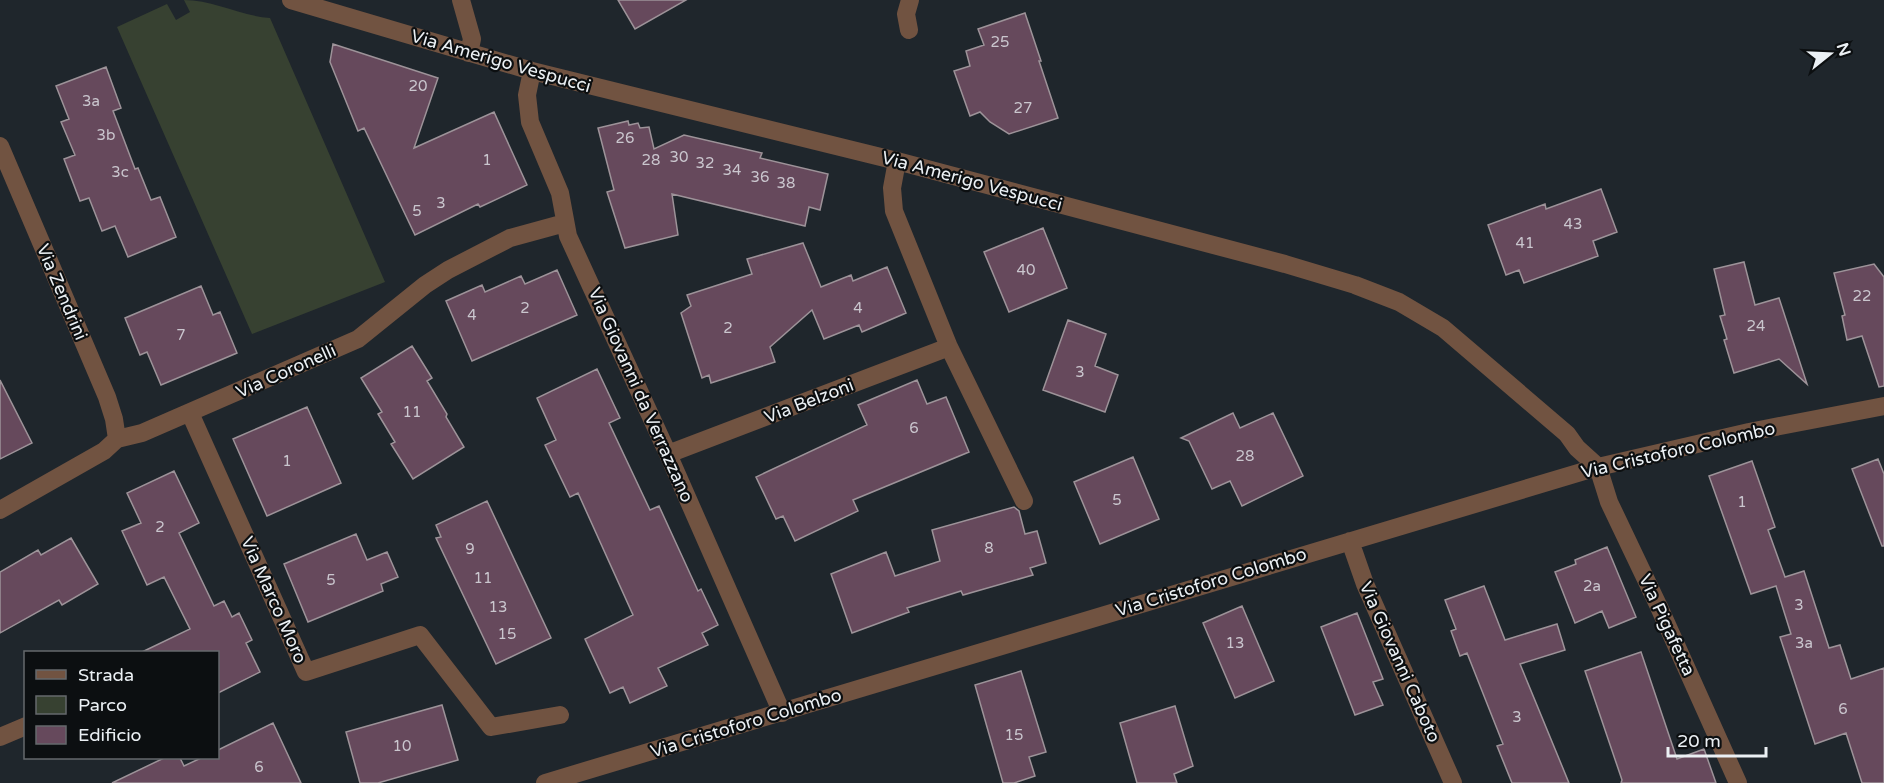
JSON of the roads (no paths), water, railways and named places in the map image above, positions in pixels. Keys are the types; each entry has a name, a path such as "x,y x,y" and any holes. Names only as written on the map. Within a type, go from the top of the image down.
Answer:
{"street":[{"name":"Via Amerigo Vespucci","path":"291,0 532,71 897,162 1285,264 1354,285 1399,302 1429,319 1469,349 1567,434 1577,448 1598,467"},
{"path":"461,0 471,39 470,53"},
{"path":"909,30 906,14 910,0"},
{"name":"Via Giovanni da Verrazzano","path":"532,71 527,95 530,122 560,194 565,222 575,252 668,454 782,713"},
{"name":"Via Zendrini","path":"0,146 107,397 117,439"},
{"path":"897,162 892,188 894,211 949,347 1024,501"},
{"name":"Via Coronelli","path":"0,510 104,451 117,439 142,434 358,339 425,285 471,257 510,238 565,222"},
{"name":"Via Belzoni","path":"668,454 949,347"},
{"name":"Via Cristoforo Colombo","path":"544,783 1598,467 1749,432 1884,406"},
{"name":"Via Marco Moro","path":"190,413 306,672 420,635 491,727 560,716"},
{"name":"Via Pigafetta","path":"1598,467 1609,502 1738,783"},
{"name":"Via Giovanni Caboto","path":"1350,541 1373,602 1453,783"},
{"path":"0,737 24,727"}]}
